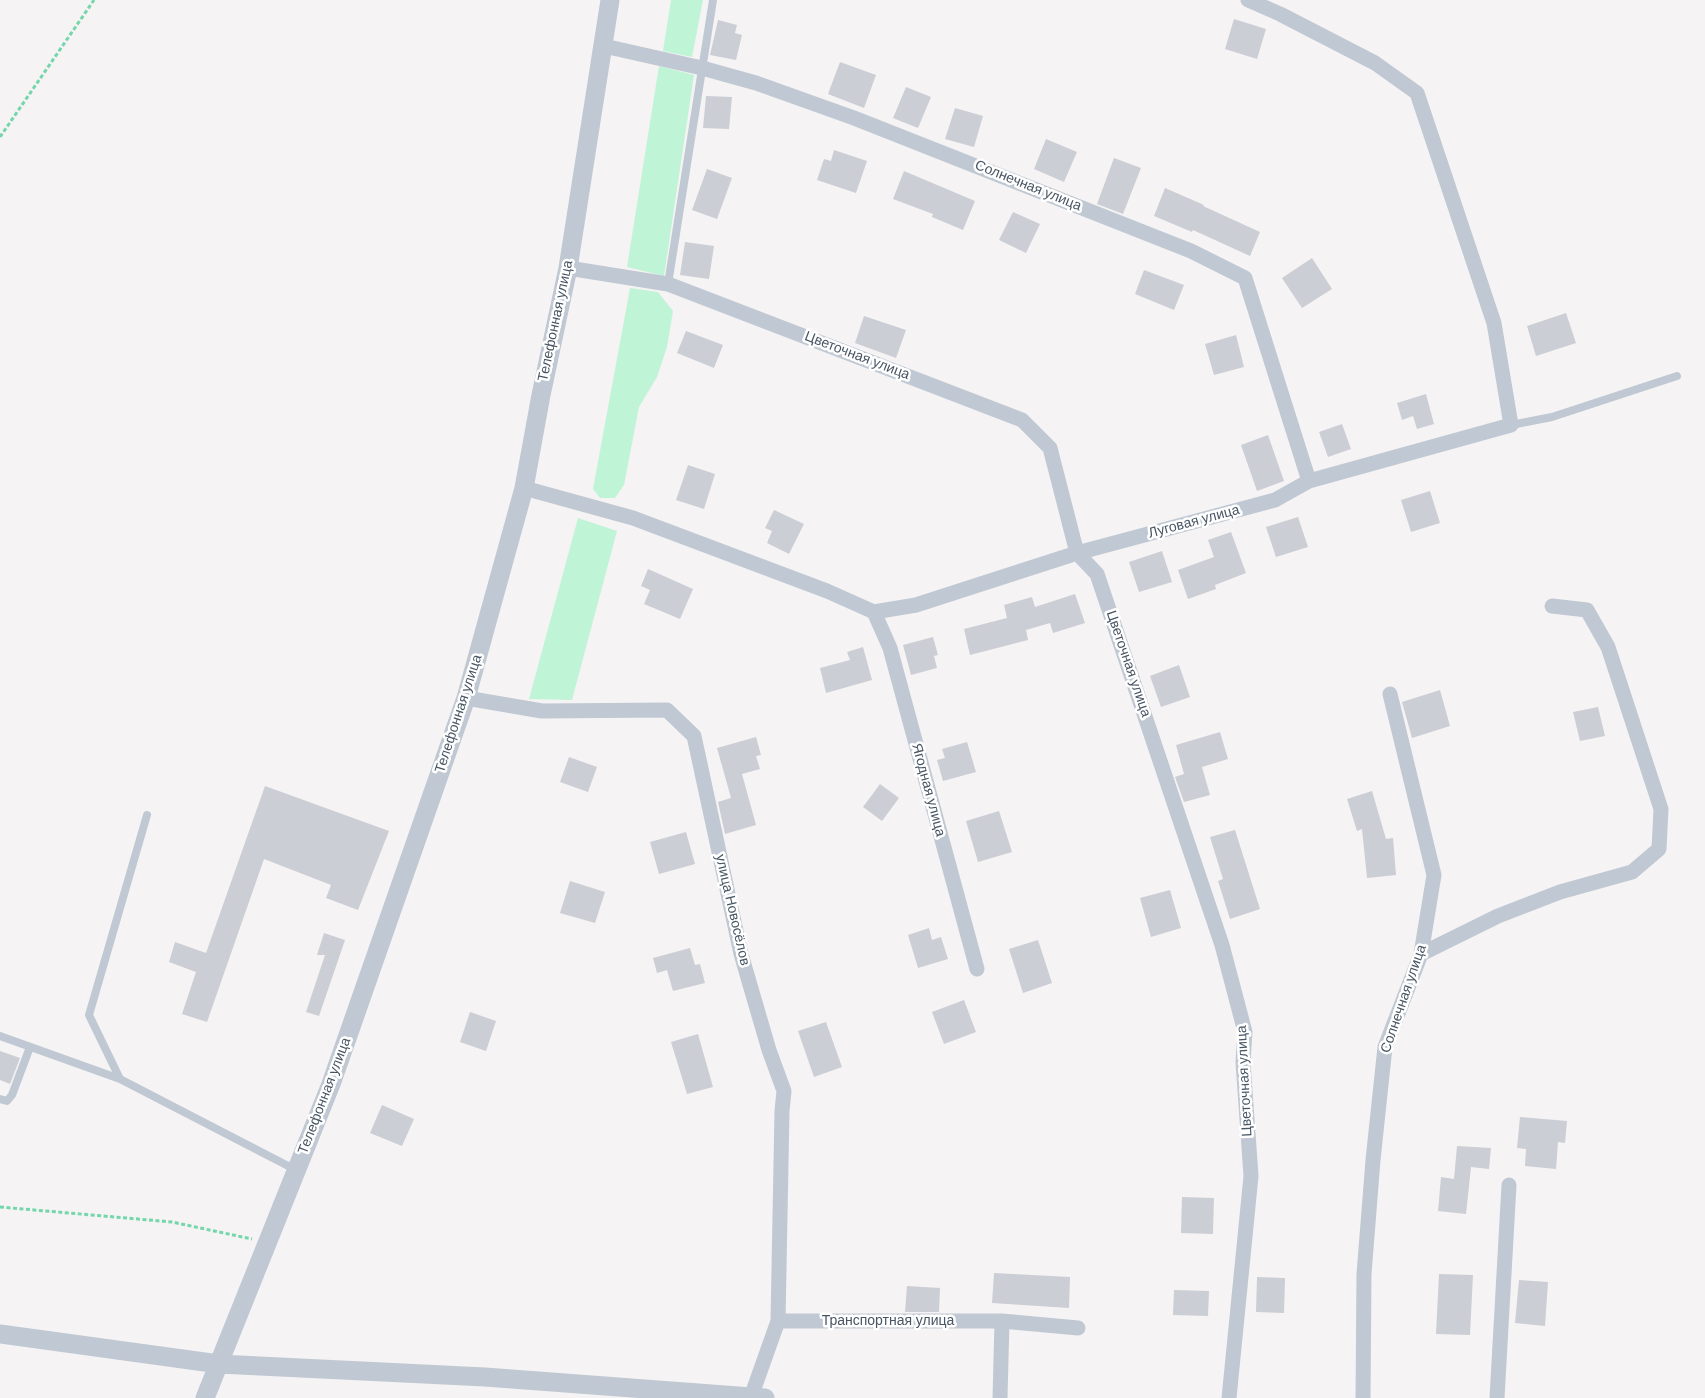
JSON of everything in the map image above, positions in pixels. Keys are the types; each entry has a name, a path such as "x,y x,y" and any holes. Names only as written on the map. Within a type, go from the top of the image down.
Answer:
{"street":[{"name":"Телефонная улица","path":"205,1398 331,1084 466,698 524,488 541,395 568,268 610,0"},
{"path":"1248,0 1375,62 1417,93 1494,323 1511,426"},
{"name":"Солнечная улица","path":"604,46 702,68 756,83 854,118 1191,250 1245,278 1309,481"},
{"name":"Цветочная улица","path":"568,268 668,284 1022,420 1050,448 1077,553 1097,574 1222,945 1245,1032 1244,1062 1251,1176 1229,1398"},
{"name":"Луговая улица","path":"874,612 916,605 1077,553 1276,500 1309,481 1511,426"},
{"path":"524,488 633,518 827,591 874,612"},
{"path":"1421,954 1498,916 1560,892 1632,872 1659,849 1661,809 1608,647 1587,610 1552,606"},
{"name":"Ягодная улица","path":"874,612 890,648 977,969"},
{"name":"Солнечная улица","path":"1363,1398 1364,1274 1373,1160 1385,1047 1421,954 1434,875 1390,694"},
{"name":"улица Новосёлов","path":"466,698 542,711 667,710 694,736 741,954 769,1050 784,1091 778,1320"},
{"path":"1497,1398 1509,1186"},
{"path":"0,1334 219,1364 485,1377 758,1397 778,1320"},
{"name":"Транспортная улица","path":"778,1320 1002,1322 1078,1328"},
{"path":"1000,1398 1002,1322"}],"lane":[{"path":"668,284 713,0"},
{"path":"1511,426 1552,417 1677,376"},
{"path":"120,1079 89,1015 147,815"},
{"path":"0,1036 120,1079 296,1170"},
{"path":"0,1099 7,1101 12,1096 30,1046"}],"path":[{"path":"0,137 94,0"},
{"path":"0,1207 172,1222 268,1242"}],"green space":[{"path":"671,0 703,0 692,57 663,51"},
{"path":"659,66 694,75 664,276 627,267"},
{"path":"630,288 658,292 673,311 667,347 657,377 639,407 624,485 615,498 600,498 593,489"},
{"path":"578,518 617,531 572,700 529,699"}],"building":[{"path":"1234,19 1266,29 1257,59 1225,49"},
{"path":"718,20 737,25 735,33 742,35 736,60 710,55"},
{"path":"840,62 876,75 864,108 828,94"},
{"path":"906,87 931,97 918,128 893,118"},
{"path":"706,96 732,97 729,129 703,128"},
{"path":"955,108 983,116 974,147 945,139"},
{"path":"1046,139 1077,152 1064,182 1034,169"},
{"path":"834,150 867,161 856,193 817,180 824,159 831,161"},
{"path":"1114,158 1141,168 1123,214 1097,204"},
{"path":"707,169 732,178 717,219 692,210"},
{"path":"904,171 975,201 963,230 932,217 933,214 893,199"},
{"path":"1165,188 1260,232 1250,256 1193,230 1192,232 1154,216"},
{"path":"1013,212 1040,224 1026,253 999,240"},
{"path":"685,242 714,246 709,279 680,275"},
{"path":"1312,258 1332,289 1302,308 1282,278"},
{"path":"1144,270 1184,285 1174,310 1135,294"},
{"path":"1566,313 1576,343 1536,356 1527,326"},
{"path":"864,316 906,330 896,358 855,343"},
{"path":"686,331 723,345 714,368 677,353"},
{"path":"1236,335 1244,367 1214,375 1205,344"},
{"path":"1426,394 1434,424 1417,429 1413,416 1402,420 1397,403"},
{"path":"1342,424 1351,449 1328,457 1319,432"},
{"path":"1268,435 1284,481 1257,491 1241,445"},
{"path":"688,465 715,474 704,509 676,500"},
{"path":"1430,491 1440,523 1411,532 1401,500"},
{"path":"774,510 804,524 789,554 767,543 772,531 765,528"},
{"path":"1298,517 1308,547 1276,557 1266,527"},
{"path":"1231,532 1246,573 1215,585 1216,589 1188,599 1178,570 1214,557 1208,540"},
{"path":"1162,551 1172,582 1139,592 1129,562"},
{"path":"648,569 693,589 680,619 644,604 650,590 641,586"},
{"path":"1075,594 1085,623 1053,633 1050,623 1026,630 1028,640 970,655 964,629 1007,618 1004,605 1032,597 1035,607"},
{"path":"933,637 938,655 934,656 937,668 911,675 903,645"},
{"path":"863,647 872,680 826,693 820,668 850,660 847,652"},
{"path":"1179,665 1190,697 1161,707 1150,676"},
{"path":"1440,690 1450,726 1412,738 1402,702"},
{"path":"1598,707 1605,736 1580,741 1573,712"},
{"path":"1220,732 1228,759 1202,767 1210,795 1184,802 1175,777 1184,774 1176,745"},
{"path":"756,737 761,755 756,756 760,769 742,774 756,825 725,834 718,802 731,798 717,748"},
{"path":"967,742 976,772 943,781 937,760 945,758 942,749"},
{"path":"569,757 597,767 588,792 560,782"},
{"path":"880,784 899,798 882,821 863,807"},
{"path":"265,786 389,831 358,910 326,898 331,885 264,859 207,1022 182,1014 196,972 169,962 175,942 206,953"},
{"path":"1372,791 1386,839 1393,838 1396,875 1367,878 1362,829 1357,831 1347,799"},
{"path":"999,811 1012,852 978,862 966,821"},
{"path":"1235,830 1260,909 1230,919 1218,881 1223,879 1210,837"},
{"path":"686,832 695,864 659,874 650,842"},
{"path":"570,881 605,892 595,923 560,913"},
{"path":"1170,890 1181,928 1151,937 1140,898"},
{"path":"929,928 932,940 941,937 948,959 918,968 908,935"},
{"path":"324,933 345,940 319,1016 306,1012 325,955 317,955"},
{"path":"1038,940 1052,983 1023,993 1009,949"},
{"path":"690,948 695,965 700,964 705,983 673,991 667,970 657,973 653,958"},
{"path":"964,1000 976,1032 944,1044 932,1012"},
{"path":"470,1012 496,1021 486,1051 460,1042"},
{"path":"826,1022 842,1067 814,1077 798,1031"},
{"path":"698,1034 713,1087 687,1094 671,1042"},
{"path":"0,1051 20,1058 10,1084 0,1080"},
{"path":"382,1105 414,1119 402,1146 370,1133"},
{"path":"1520,1117 1567,1121 1565,1143 1558,1142 1556,1169 1525,1166 1526,1149 1517,1148"},
{"path":"1457,1146 1491,1148 1489,1169 1471,1167 1466,1214 1438,1211 1441,1177 1454,1179"},
{"path":"1182,1197 1214,1198 1213,1234 1181,1233"},
{"path":"994,1273 1070,1277 1069,1308 992,1303"},
{"path":"1439,1274 1473,1275 1470,1335 1436,1334"},
{"path":"1257,1277 1285,1278 1284,1313 1256,1312"},
{"path":"1519,1280 1548,1282 1545,1326 1515,1323"},
{"path":"907,1286 940,1288 939,1312 905,1312"},
{"path":"1174,1290 1209,1291 1208,1316 1173,1315"}]}
